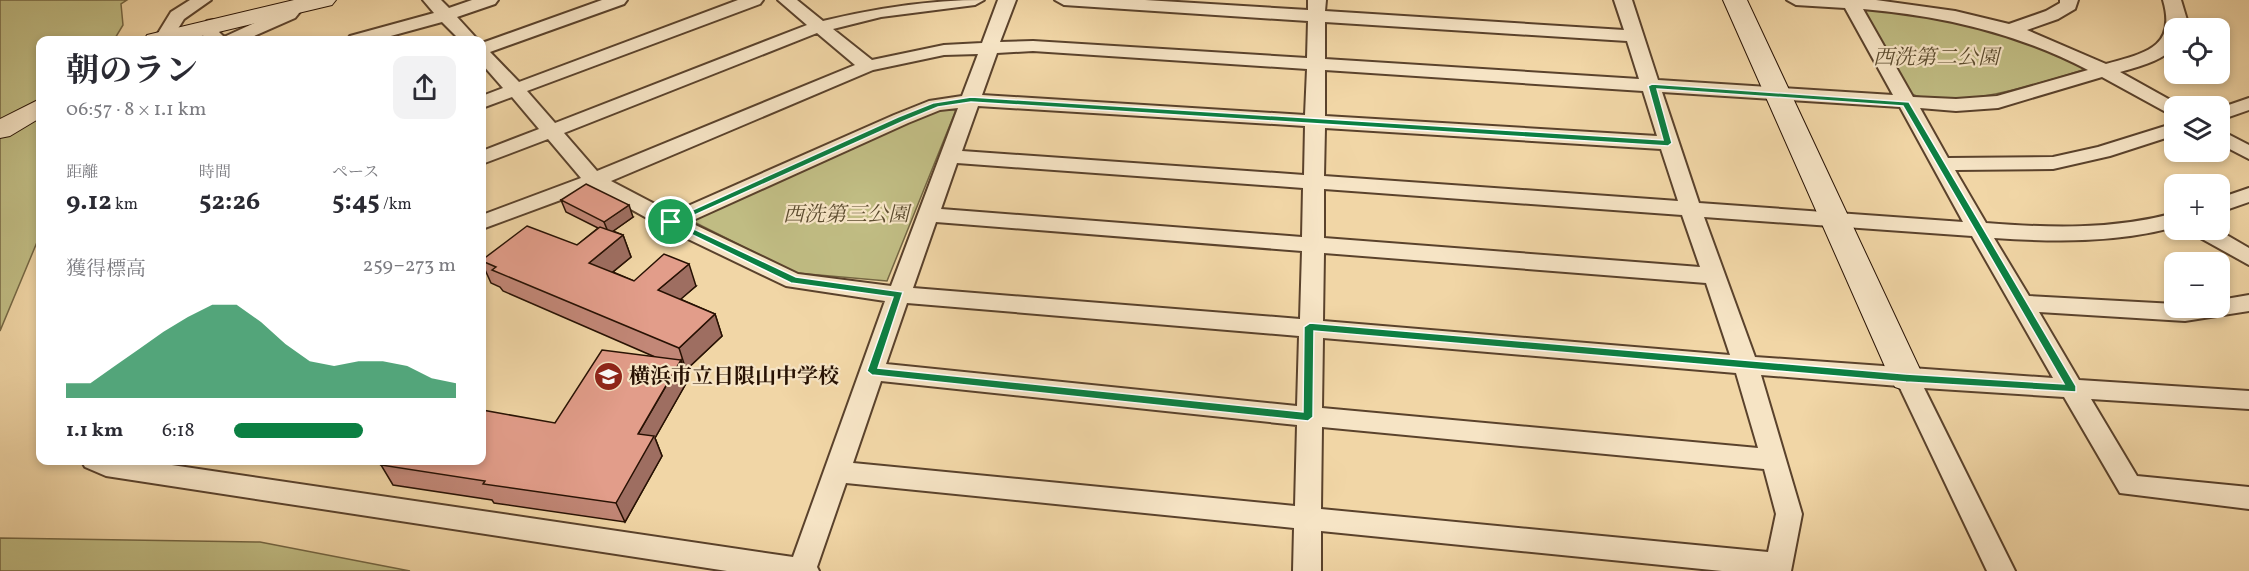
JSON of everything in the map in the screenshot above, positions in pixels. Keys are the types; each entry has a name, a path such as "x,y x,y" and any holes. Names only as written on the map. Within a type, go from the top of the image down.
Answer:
{"street":[{"path":"162,36 177,16 202,0"},
{"path":"206,36 221,35 296,7 324,0"},
{"path":"432,0 465,36"},
{"path":"370,36 489,0"},
{"path":"486,48 618,0"},
{"path":"486,101 754,0"},
{"path":"787,0 868,66"},
{"path":"486,157 820,27 892,10 975,0"},
{"path":"104,465 804,571 836,472 899,294 930,215 1007,0"},
{"path":"1064,0 1316,7 1635,36"},
{"path":"836,472 1778,568 1790,514 1745,363 1668,143 1652,86 1623,0"},
{"path":"1735,0 1906,378 2001,571"},
{"path":"1796,0 1849,1 1956,16 2010,30 2103,70 2164,105"},
{"path":"2010,30 2052,15 2069,4 2069,0"},
{"path":"2172,0 2177,18"},
{"path":"1849,1 1977,227 2129,486 2249,498"},
{"path":"1307,571 1316,7"},
{"path":"486,220 594,180 868,66 944,50 990,45 1906,104 1956,105 1998,102 2143,59 2164,47"},
{"path":"486,58 594,180 671,222 794,280 899,294 1906,378 2249,400"},
{"path":"671,222 901,119 936,105 971,100 1314,119 1668,143"},
{"path":"2230,111 2249,104"},
{"path":"0,130 36,109"},
{"path":"1942,164 2053,163 2103,152 2164,133"},
{"path":"2230,142 2249,153"},
{"path":"951,156 1690,207 1833,220 1977,227 2052,235 2102,235 2144,230 2164,224"},
{"path":"2230,202 2249,195"},
{"path":"930,215 1311,247 1713,276"},
{"path":"2219,240 2249,258"},
{"path":"2021,303 2185,314 2249,303"},
{"path":"872,371 1308,417 1774,460"}],"green space":[{"path":"0,0 127,0 121,4 123,25 116,36 36,36 36,245 0,331"},
{"name":"西洗第二公園","path":"1865,9 1950,20 2002,34 2081,66 2083,70 1995,94 1947,100 1926,98 1909,93 1860,12"},
{"name":"西洗第三公園","path":"941,109 956,110 887,281 796,273 692,221 694,216 912,118"},
{"path":"0,538 260,542 410,571 0,571"}],"building":[{"path":"586,184 629,205 604,222 561,200"},
{"path":"527,226 577,245 600,227 623,235 589,263 634,281 664,254 689,264 658,290 715,314 679,348 492,270 496,267 486,263 486,257"},
{"path":"602,350 681,360 638,434 654,436 616,503 483,484 485,481 381,465 486,465 486,411 555,423"}],"place":[{"name":"横浜市立日限山中学校","path":"608,377"}],"route":[{"path":"1652,86 1906,104 2072,389 1906,378 1310,327 1308,417 872,371 899,294 794,280 671,222 901,119 936,105 971,100 1143,108 1668,143 1652,86"}]}
